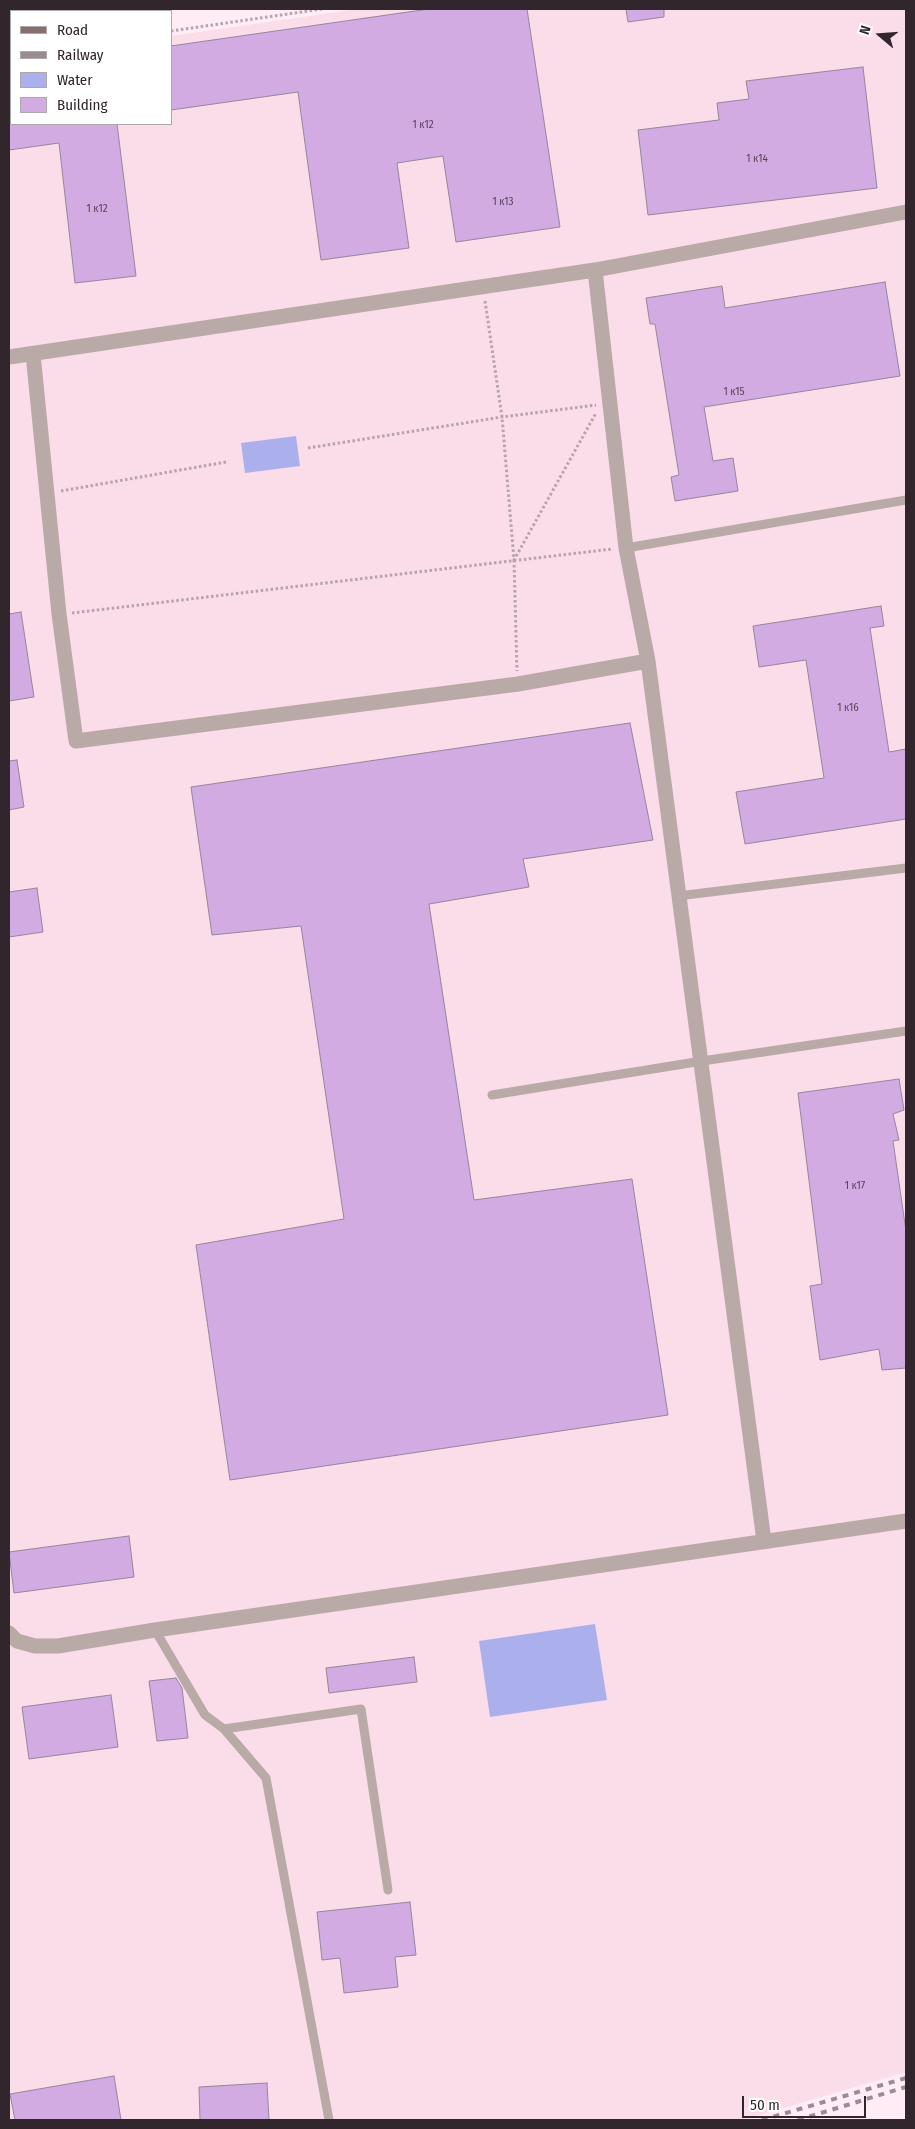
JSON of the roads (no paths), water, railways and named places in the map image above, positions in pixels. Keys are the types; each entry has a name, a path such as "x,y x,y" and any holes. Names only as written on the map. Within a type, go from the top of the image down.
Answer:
{"street":[{"path":"9,357 594,270 906,212"},
{"path":"594,270 626,548 648,661 764,1541"},
{"path":"34,354 59,614 76,741 518,684 648,661"},
{"path":"9,1633 18,1641 43,1646 906,1521"}],"lane":[{"path":"626,548 906,500"},
{"path":"678,896 906,868"},
{"path":"492,1095 702,1061 906,1031"},
{"path":"155,1630 205,1715 224,1729 266,1778 329,2120"},
{"path":"224,1729 361,1710 388,1890"}],"water":[{"path":"296,436 300,466 245,473 241,443"},
{"path":"595,1624 607,1700 490,1717 479,1641"}],"railway":[{"path":"762,2120 906,2078"},
{"path":"798,2120 906,2087"}]}
